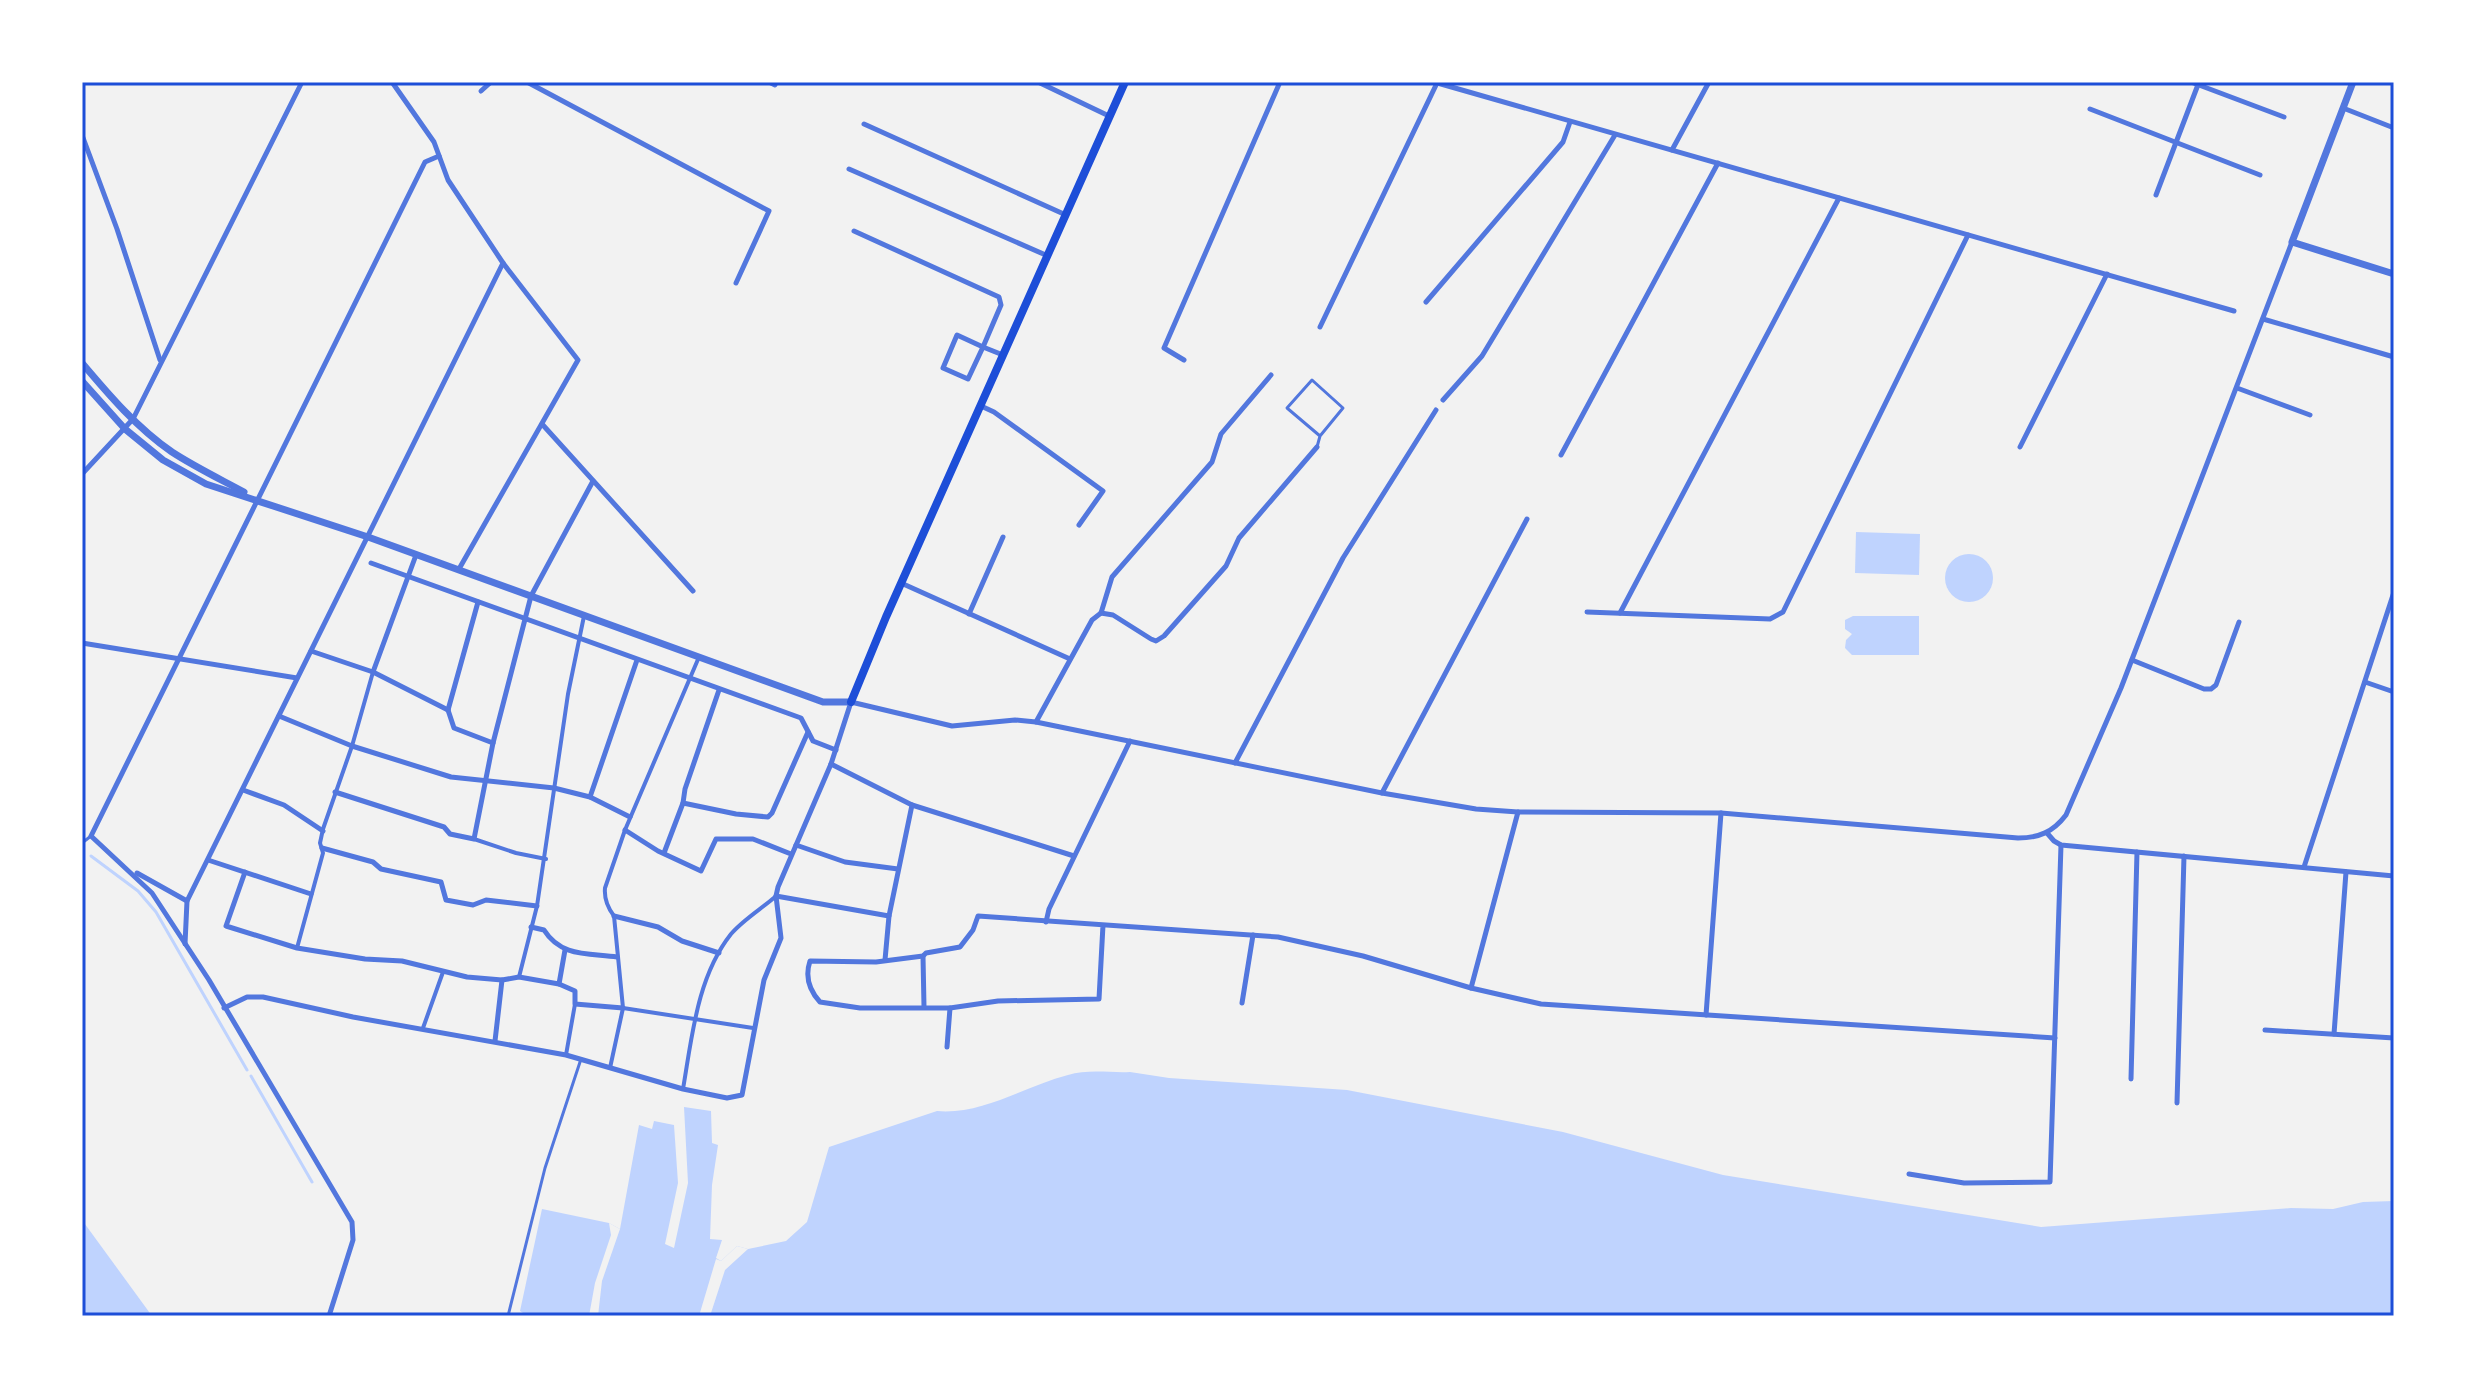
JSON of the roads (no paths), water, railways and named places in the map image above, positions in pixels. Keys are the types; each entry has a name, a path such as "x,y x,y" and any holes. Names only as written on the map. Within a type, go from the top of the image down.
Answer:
{"main road":[{"path":"851,702 1125,82"}],"street":[{"path":"82,474 133,419 302,82"},
{"path":"392,82 434,142 448,180 503,263 578,360 459,569"},
{"path":"481,91 491,82"},
{"path":"527,82 769,211 736,283"},
{"path":"1038,82 1110,116"},
{"path":"1184,360 1164,348 1280,82"},
{"path":"1320,327 1435,82 2234,311"},
{"path":"1672,150 1709,82"},
{"path":"82,381 125,429 163,460 206,484 459,569 823,702 851,702 952,726 1015,720 1036,722 1382,793 1476,809 1721,813 2036,837 2062,821 2070,808 2132,660 2353,82"},
{"path":"2156,195 2196,83 2284,117"},
{"path":"2343,108 2394,128"},
{"path":"2090,109 2260,175"},
{"path":"1426,302 1563,142 1570,122"},
{"path":"864,124 1066,215"},
{"path":"82,135 161,361"},
{"path":"1443,400 1482,356 1615,135"},
{"path":"329,1316 353,1240 352,1222 209,980 152,893 91,836 425,162 439,156"},
{"path":"1561,455 1718,163"},
{"path":"849,169 1048,256"},
{"path":"1620,613 1839,198"},
{"path":"854,231 999,297 1001,305 983,347 968,379 943,368 957,335 983,347 1003,355"},
{"path":"1587,612 1770,619 1783,612 1968,235"},
{"path":"2292,242 2394,274"},
{"path":"185,945 187,901 503,263"},
{"path":"2020,447 2107,274"},
{"path":"2263,319 2394,357"},
{"path":"82,363 133,419 172,451 257,499"},
{"path":"1036,722 1092,620 1101,613 1112,577 1212,462 1221,434 1271,375"},
{"path":"2237,388 2310,415"},
{"path":"981,406 994,412 1103,491 1079,525"},
{"path":"1235,763 1343,558 1436,410"},
{"path":"542,424 693,591"},
{"path":"1101,613 1113,615 1156,641 1164,636 1226,566 1239,538 1317,447"},
{"path":"474,839 493,743 531,596 593,481"},
{"path":"1382,793 1527,519"},
{"path":"969,614 1003,537"},
{"path":"297,948 323,853 323,831 373,672 416,555"},
{"path":"371,563 801,718 813,741 836,750"},
{"path":"901,583 1070,659"},
{"path":"2304,867 2394,592"},
{"path":"478,602 448,710 454,728 493,743"},
{"path":"519,977 546,859 554,788 584,616"},
{"path":"2132,660 2204,689 2211,689 2216,685 2239,622"},
{"path":"82,643 297,678"},
{"path":"311,651 373,672 448,710"},
{"path":"610,1068 623,1008 614,916 605,897 605,888 630,817 699,657"},
{"path":"590,797 637,660"},
{"path":"2365,682 2394,692"},
{"path":"664,853 719,690"},
{"path":"224,1008 247,997 263,997 353,1017 566,1055 683,1089 727,1098 742,1095 764,980 781,938 776,896 831,764 851,702"},
{"path":"279,716 352,746 451,777 554,788 590,797 630,817"},
{"path":"683,803 768,817 808,732"},
{"path":"1046,922 1049,909 1130,741"},
{"path":"831,764 912,805 1074,856"},
{"path":"243,790 284,805 323,831"},
{"path":"335,792 444,827 450,834 546,859"},
{"path":"885,960 889,916 912,805"},
{"path":"1471,988 1518,812"},
{"path":"1706,1015 1721,813"},
{"path":"625,830 701,871 716,839 753,839 791,854"},
{"path":"2047,833 2061,845 2394,876"},
{"path":"796,845 845,862 898,869"},
{"path":"1909,1174 1964,1183 2050,1182 2061,845"},
{"path":"322,848 373,862 381,869 441,882 446,900 473,905 486,900 537,906"},
{"path":"2131,1079 2137,852"},
{"path":"2177,1103 2184,856"},
{"path":"208,860 311,894"},
{"path":"129,869 187,901"},
{"path":"245,872 226,926 297,948 365,959 402,961 443,972 502,980 519,977 559,984 575,991 566,1055"},
{"path":"2334,1034 2346,872"},
{"path":"683,1089 695,1018 708,976 732,932 776,896 889,916"},
{"path":"614,916 658,927 682,941 719,953"},
{"path":"1103,925 1099,999 998,1001 950,1008 860,1008 820,1002 810,988 810,961 876,962 960,947 973,930 978,916 1278,937 1541,1004 2055,1038"},
{"path":"531,927 544,930 551,942 565,950 617,957"},
{"path":"1242,1003 1253,935"},
{"path":"559,984 565,950"},
{"path":"923,956 924,1007"},
{"path":"423,1028 443,972"},
{"path":"495,1041 502,980"},
{"path":"575,1004 623,1008 753,1028"},
{"path":"947,1047 950,1008"},
{"path":"2265,1030 2394,1038"}],"lane":[{"path":"1317,447 1320,436 1343,408 1312,380 1287,408 1320,436"},
{"path":"82,843 91,836"},
{"path":"508,1316 545,1168 581,1059"}],"water":[{"path":"1856,532 1920,534 1919,575 1855,573"},
{"path":"1969,554 1986,561 1993,578 1986,595 1969,602 1952,595 1945,578 1952,561"},
{"path":"1853,616 1919,616 1919,655 1852,655 1845,648 1846,640 1852,634 1845,629 1845,620"},
{"path":"1130,1072 1169,1078 1347,1090 1563,1132 1723,1175 2041,1227 2291,1208 2333,1209 2363,1202 2394,1201 2394,1316 528,1316 520,1311 542,1209 609,1223 620,1229 639,1125 652,1129 654,1121 674,1125 678,1183 665,1244 674,1248 688,1183 684,1107 711,1111 712,1143 718,1145 712,1185 710,1239 722,1240 716,1258 721,1261 737,1246 748,1249 786,1241 807,1222 829,1147 937,1111 970,1109 987,1104 1075,1073"},
{"path":"82,1220 152,1316 82,1316"}],"waterway":[{"path":"91,856 138,891 156,912 247,1070"},
{"path":"251,1076 312,1182"}]}
